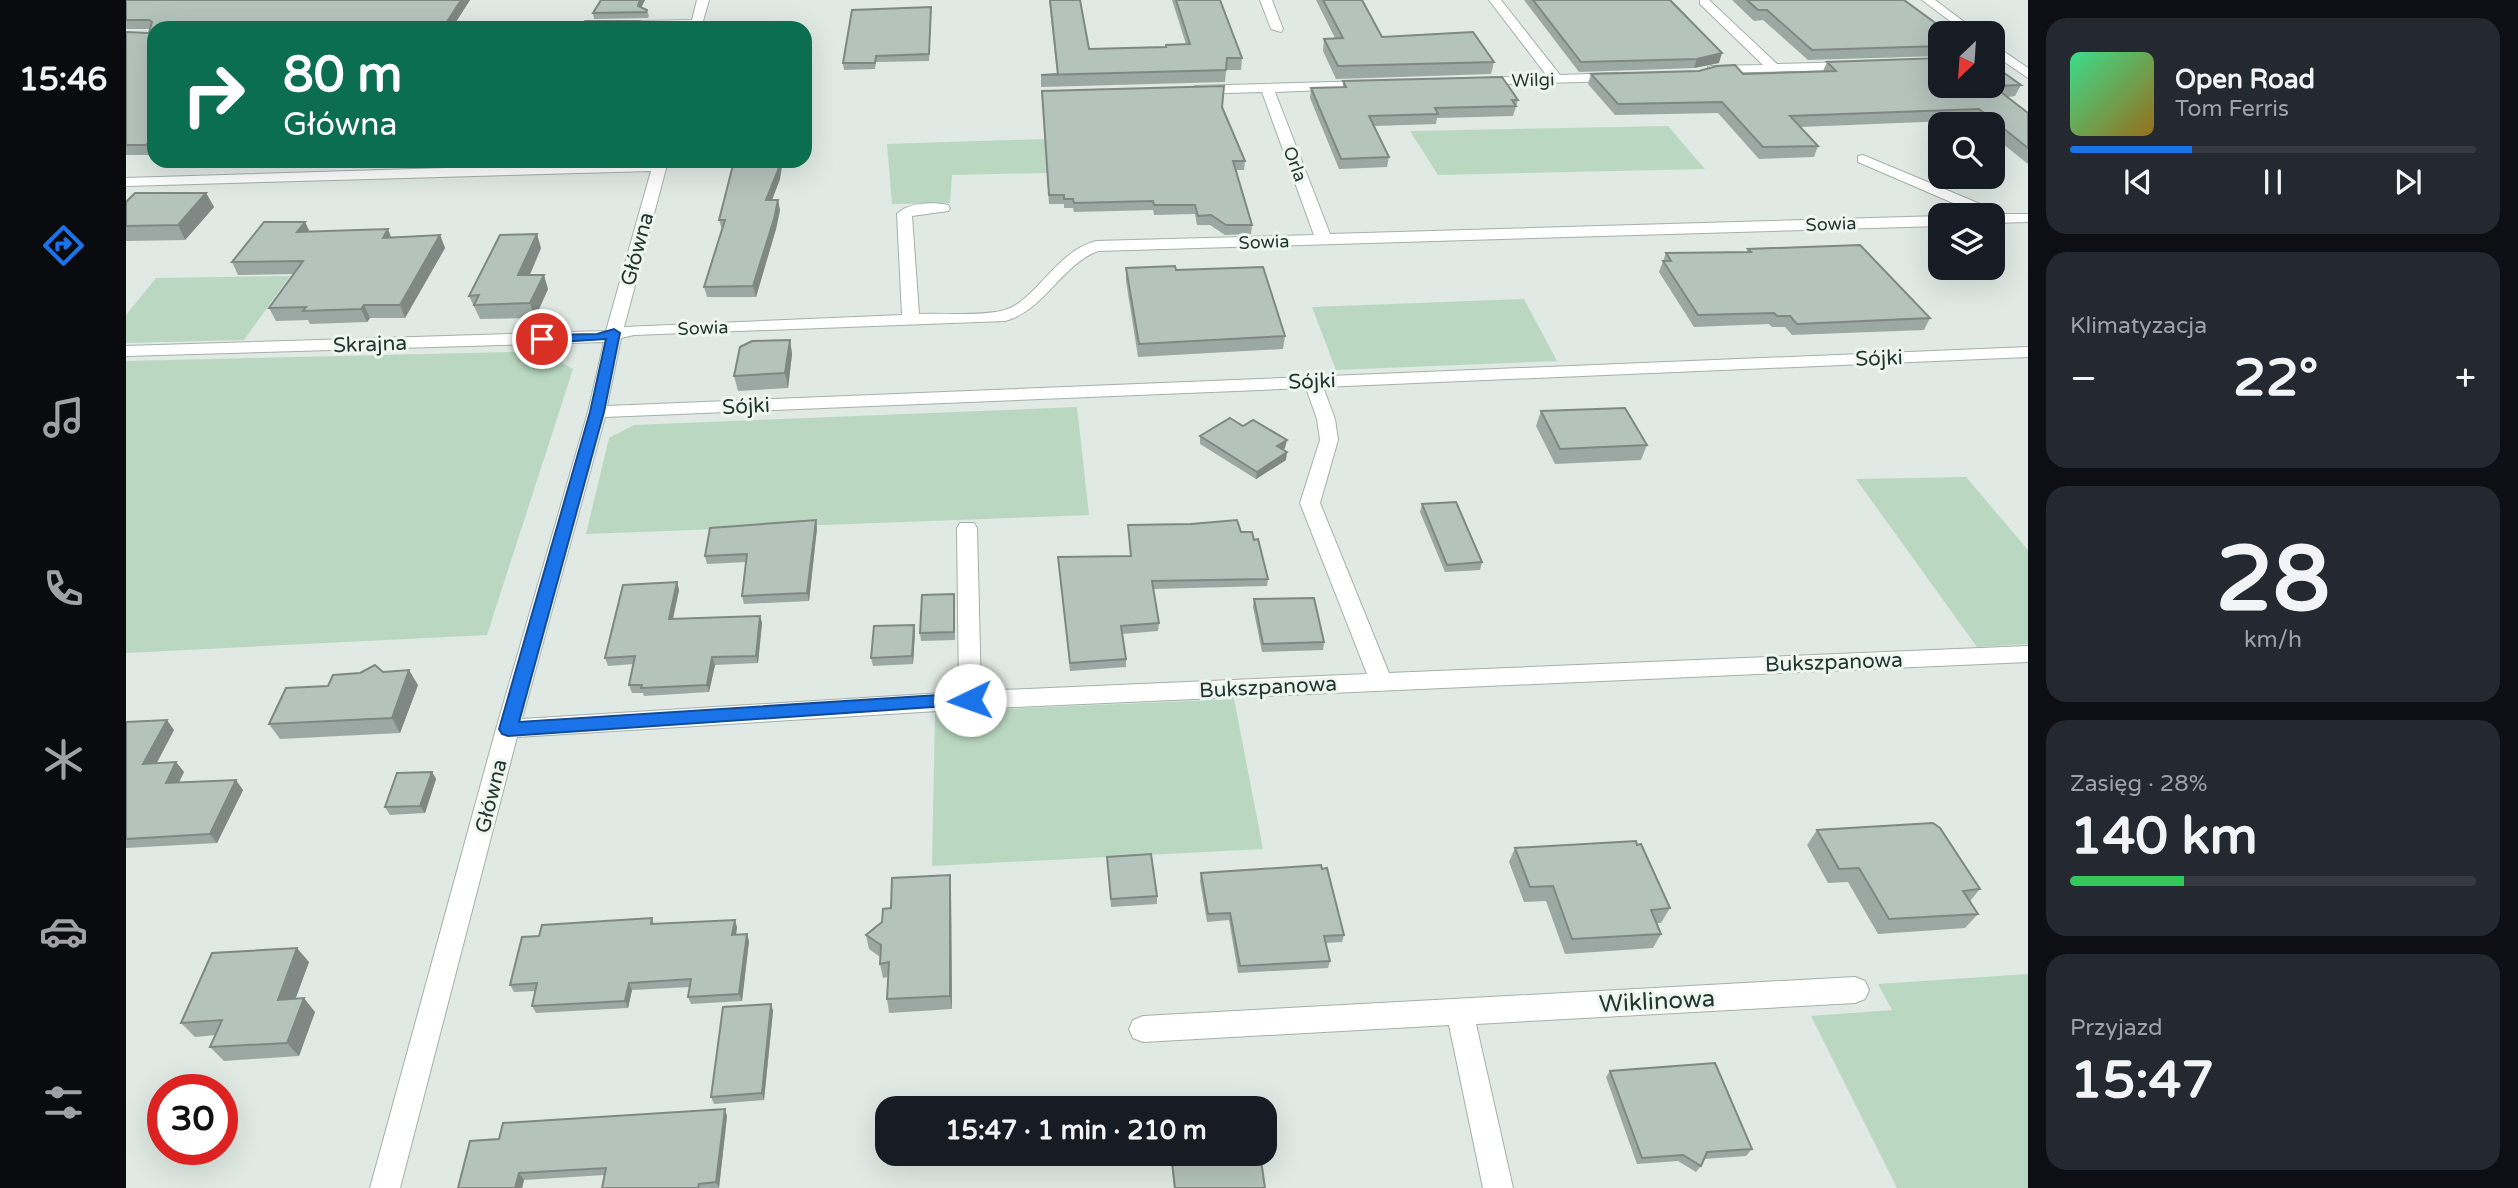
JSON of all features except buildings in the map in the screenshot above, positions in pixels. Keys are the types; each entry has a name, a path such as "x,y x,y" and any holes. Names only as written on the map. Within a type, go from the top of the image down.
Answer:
{"street":[{"path":"697,21 703,0"},
{"path":"1266,0 1278,29"},
{"path":"1496,0 1556,79"},
{"path":"1928,0 1957,21"},
{"path":"1703,2 1775,69"},
{"path":"2006,57 2028,74"},
{"path":"2006,60 2028,60"},
{"path":"1695,75 1712,70 1872,65"},
{"name":"Wilgi","path":"1460,82 1626,77"},
{"path":"1187,90 1377,85"},
{"name":"Orla","path":"1267,88 1324,240"},
{"path":"1863,159 1961,203"},
{"path":"126,181 534,168"},
{"name":"Główna","path":"385,1188 508,729 597,412 614,333 659,168"},
{"path":"911,320 904,214 911,210 943,208"},
{"path":"2005,219 2028,218"},
{"name":"Sowia","path":"614,333 1005,316 1023,308 1076,255 1096,246 1928,221"},
{"name":"Skrajna","path":"126,351 584,338 614,333"},
{"name":"Sójki","path":"597,412 2028,352"},
{"path":"1312,381 1330,437 1322,467 1312,485 1310,503 1381,682"},
{"path":"967,528 970,700"},
{"name":"Bukszpanowa","path":"508,729 970,700 2028,654"},
{"name":"Wiklinowa","path":"1143,1029 1855,990"},
{"path":"1460,1012 1498,1188"}],"green space":[{"path":"1668,126 1705,169 1438,175 1410,131"},
{"path":"1045,139 1047,173 952,175 950,203 892,204 887,144"},
{"path":"290,276 244,340 126,343 126,315 156,278"},
{"path":"1524,299 1557,361 1336,370 1312,307"},
{"path":"555,351 552,357 573,369 487,635 126,653 126,361"},
{"path":"1077,407 1089,515 586,534 609,438 634,425"},
{"path":"1966,477 2028,550 2028,644 1977,647 1856,479"},
{"path":"1234,699 1263,849 932,866 935,712"},
{"path":"2028,974 2028,1188 1897,1188 1811,1016 1892,1010 1878,984"}],"route":[{"path":"542,339 598,338 614,333 597,412 508,729 970,700"}]}
